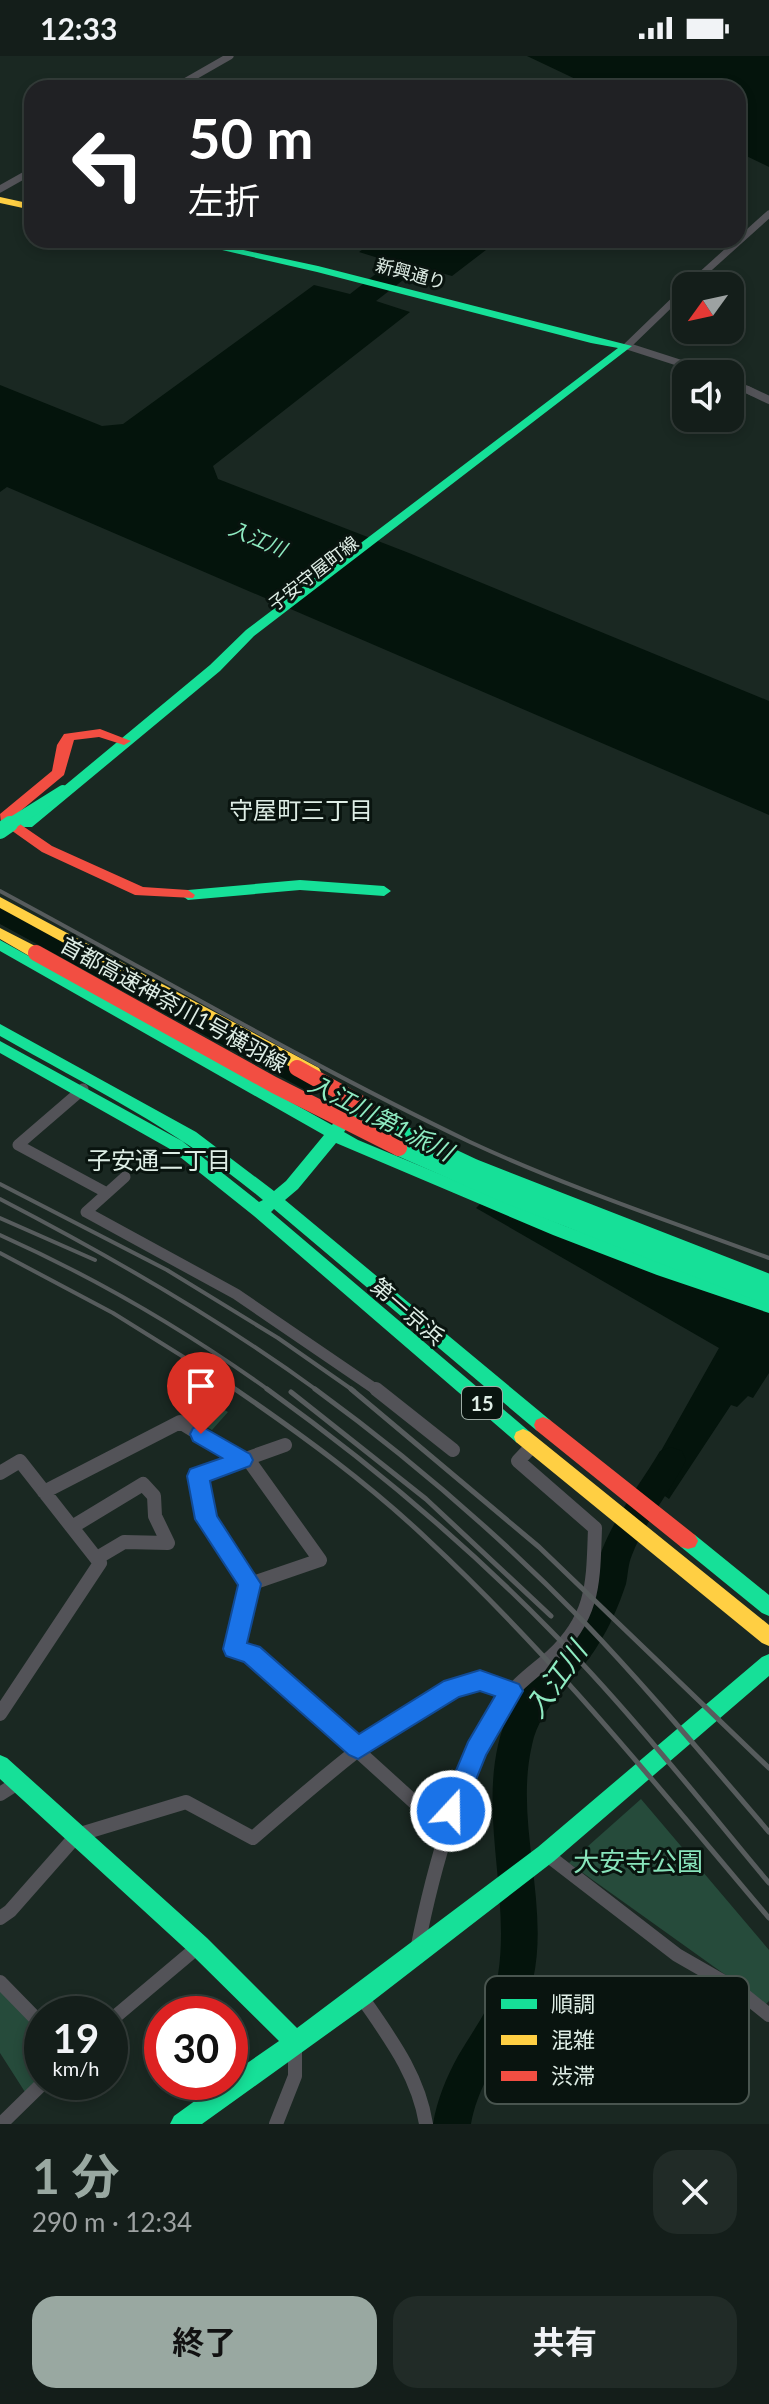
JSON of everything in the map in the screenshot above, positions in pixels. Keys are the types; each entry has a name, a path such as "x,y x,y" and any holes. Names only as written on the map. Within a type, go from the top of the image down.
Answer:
{"main road":[{"path":"0,197 24,202"},
{"name":"新興通り","path":"221,248 366,279"},
{"name":"新興通り","path":"241,248 627,346"},
{"name":"子安守屋町線","path":"0,845 215,668 261,639 288,611 627,346"},
{"path":"124,741 89,733 64,740 61,768 8,812 5,817 8,823 47,849 140,892 195,896 300,885 384,891"},
{"name":"子安守屋町線","path":"0,831 63,791"},
{"path":"0,902 349,1093 354,1108 292,1185 260,1212"},
{"name":"首都高速神奈川1号横羽線","path":"0,918 339,1103 474,1167 769,1282"},
{"name":"首都高速神奈川1号横羽線","path":"0,933 280,1087 422,1159 570,1221 769,1297"},
{"path":"0,945 352,1144 498,1206 706,1286 769,1306"},
{"name":"第一京浜","path":"0,1029 176,1145 260,1212 533,1445 769,1637"},
{"name":"第一京浜","path":"0,1046 190,1136 274,1200 462,1360 769,1607"},
{"path":"182,2124 361,1996 546,1854 769,1663"},
{"path":"0,1765 199,1946 280,2024 295,2043"}],"street":[{"path":"188,80 230,56"},
{"path":"0,189 24,176"},
{"path":"746,235 769,214"},
{"path":"705,272 731,248"},
{"path":"627,346 672,302"},
{"name":"新興通り","path":"627,346 672,360"},
{"path":"744,388 769,400"},
{"path":"86,1086 18,1145 107,1193"},
{"path":"125,1177 86,1212 235,1293 290,1328 394,1401 453,1450"},
{"path":"44,1492 180,1422 245,1459 320,1560 250,1584"},
{"path":"285,1445 198,1476 206,1519 250,1584 235,1649 252,1655 445,1830"},
{"path":"416,1954 445,1830 457,1792 477,1749 511,1691 566,1641 594,1581 595,1528 518,1461 533,1445"},
{"path":"0,1473 20,1461 100,1563 0,1714"},
{"path":"72,1527 143,1484 154,1496 155,1516 168,1543 124,1542 97,1558"},
{"path":"0,1918 10,1911 77,1835 186,1802 253,1838 358,1748 452,1689 480,1680 511,1691"},
{"path":"0,1794 19,1782"},
{"path":"546,1854 677,1955 714,1976"},
{"path":"128,2006 199,1946"},
{"path":"0,1982 24,2007"},
{"path":"361,1996 408,2065 425,2110 426,2124"},
{"path":"749,1999 769,2015"},
{"path":"276,2124 294,2086 299,2066 295,2043"},
{"path":"1,2124 26,2100"}],"green space":[{"path":"179,1383 228,1412 212,1430 184,1415"},
{"name":"大安寺公園","path":"641,1799 769,1950 769,2001 766,2004 749,1992 749,1976 727,1976 569,1863"},
{"path":"0,1990 24,2015 24,2090 0,2053"}],"water":[{"path":"527,56 769,56 769,167 746,156 746,80 578,80"},
{"path":"365,248 489,248 452,276 420,267 376,301 410,312 213,466 218,479 409,553 769,701 769,815 7,487 0,492 0,385 102,426 123,424 314,285 350,294 391,262 359,252"},
{"path":"480,1204 769,1305 769,1373 753,1398 748,1396 737,1407 731,1405 669,1499 644,1481 719,1348 476,1208"}],"waterway":[{"name":"入江川第1派川","path":"0,914 316,1085"},
{"name":"入江川","path":"516,1976 518,1911 510,1810 515,1745 525,1714 534,1699 565,1665 587,1634 606,1595 616,1553 671,1460"},
{"name":"入江川","path":"452,2124 462,2087 485,2046"}],"railway":[{"path":"0,891 292,1051 470,1142 581,1189 769,1258"},
{"path":"0,1184 167,1270 278,1338 354,1391"},
{"path":"0,1199 163,1289 242,1338 318,1391"},
{"path":"0,1218 95,1260"},
{"path":"0,1235 139,1306 270,1391"},
{"path":"0,1253 113,1313 237,1390"},
{"path":"267,1389 414,1504 517,1597 607,1691 769,1883"},
{"path":"315,1389 454,1499 552,1589 678,1725 769,1832"},
{"path":"351,1389 539,1547 769,1768"},
{"path":"237,1390 358,1479 405,1518 473,1583 604,1723 769,1918"},
{"path":"291,1392 426,1499 551,1616"}],"traffic: fast":[{"path":"221,248 318,269 591,340 627,346"},
{"path":"27,824 215,668 250,633 627,346"},
{"path":"0,831 63,791"},
{"path":"188,895 300,885 384,891"},
{"path":"0,945 334,1134 292,1185 264,1208"},
{"path":"0,1029 190,1136 255,1184 543,1425"},
{"path":"0,1046 176,1145 260,1212 523,1437"},
{"path":"349,1108 474,1167 769,1282"},
{"path":"353,1110 334,1134 352,1144 611,1251 769,1306"},
{"path":"399,1148 506,1195 769,1297"},
{"path":"688,1541 769,1607"},
{"path":"182,2124 361,1996 546,1854 769,1663"},
{"path":"0,1765 199,1946 280,2024 295,2043"}],"traffic: slow":[{"path":"0,200 24,205"},
{"path":"0,902 313,1072"},
{"path":"0,933 36,953"},
{"path":"523,1437 769,1637"}],"traffic: jam":[{"path":"124,741 100,733 69,737 64,745 59,772 5,817 8,823 47,849 140,892 188,895"},
{"path":"36,953 274,1085 399,1148"},
{"path":"297,1068 367,1107"},
{"path":"543,1425 688,1541"}],"district":[{"name":"守屋町三丁目","path":"301,809"},
{"name":"子安通二丁目","path":"159,1159"}],"route":[{"path":"201,1434 242,1460 198,1476 206,1519 250,1584 235,1649 252,1655 358,1748 417,1708 452,1689 480,1680 511,1691 477,1749 451,1811"}]}
